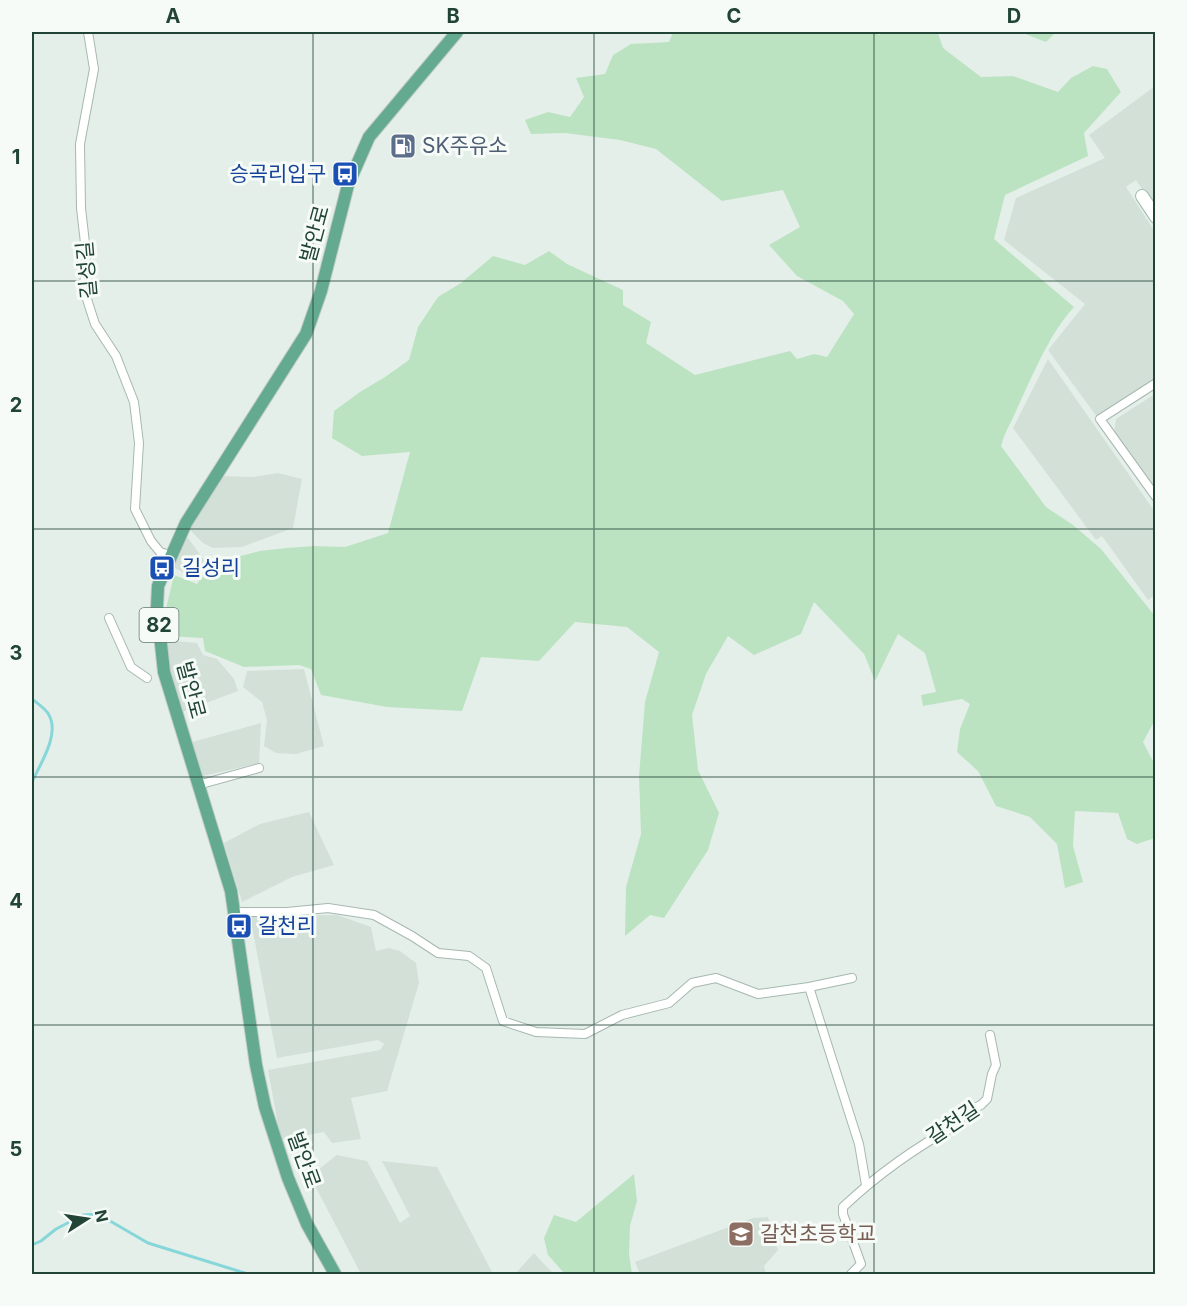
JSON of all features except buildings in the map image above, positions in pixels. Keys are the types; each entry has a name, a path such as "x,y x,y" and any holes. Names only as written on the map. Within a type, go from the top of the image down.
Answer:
{"main road":[{"name":"발안로","path":"334,1275 307,1224 288,1178 265,1107 256,1065 231,891 164,672 158,617 158,586 186,523 204,492 306,334 321,291 348,185 369,137 457,32"}],"street":[{"name":"길성길","path":"88,32 94,69 80,144 81,208 86,252 84,290 95,324 116,356 134,402 139,443 135,509 151,541 160,552 172,556"},
{"path":"1142,195 1155,217"},
{"path":"1155,383 1100,419 1155,497"},
{"path":"109,618 131,667 147,678"},
{"path":"198,785 258,768"},
{"path":"234,912 287,912 328,908 374,915 438,953 469,956 486,968 503,1021 536,1032 585,1034 622,1015 669,1003 692,983 716,978 758,994 852,978"},
{"path":"809,987 859,1144 866,1185"},
{"name":"갈천길","path":"851,1275 861,1264 843,1214 843,1207 866,1185 916,1147 960,1123 961,1113 981,1105 987,1099 996,1065 990,1035"}],"shaded area":[{"path":"1155,86 1155,209 1136,180 1126,187 1155,232 1155,380 1097,417 1048,350 1085,304 1004,240 1016,198 1105,158 1089,135"},
{"path":"1048,359 1155,512 1155,595 1148,600 1102,536 1096,540 1013,428"},
{"path":"1155,394 1155,491 1114,433 1116,419"},
{"path":"278,473 302,479 293,528 242,547 213,548 203,543 192,532 188,524 221,476 252,477"},
{"path":"186,535 204,560 195,578 173,567"},
{"path":"165,640 197,643 203,655 217,659 234,679 238,691 182,712"},
{"path":"304,669 324,746 296,754 276,753 264,746 267,720 262,702 243,687 247,671"},
{"path":"261,723 259,763 203,776 192,742"},
{"path":"309,812 334,865 292,877 242,902 224,843 260,824"},
{"path":"337,915 371,927 376,951 389,948 400,951 416,963 419,983 387,1091 351,1098 361,1139 332,1143 324,1132 281,1140 268,1070 380,1050 384,1044 378,1040 277,1058 250,916"},
{"path":"337,1155 367,1161 400,1223 410,1216 382,1161 437,1167 493,1274 361,1274 310,1176"},
{"name":"갈천초등학교","path":"768,1217 778,1250 764,1266 766,1274 640,1274 635,1262 753,1218"},
{"path":"534,1253 543,1263 554,1274 515,1274"}],"green space":[{"path":"673,32 876,32 879,35 885,32 942,32 938,33 943,48 981,77 1013,76 1058,92 1071,78 1093,66 1107,69 1121,92 1084,133 1088,156 1005,195 994,239 1074,307 1063,320 1045,351 1001,446 1046,507 1073,525 1101,549 1155,616 1155,720 1143,742 1155,765 1155,838 1137,844 1127,839 1118,813 1075,811 1073,846 1083,882 1065,888 1057,844 1030,817 996,806 978,771 957,752 960,729 970,704 962,699 923,706 921,695 936,692 925,653 898,634 875,681 864,654 814,602 801,634 754,655 728,636 706,674 692,715 698,770 719,813 708,850 664,918 650,915 625,936 626,887 641,834 639,776 645,702 659,652 627,627 575,622 539,661 481,657 462,711 387,707 321,695 311,669 299,665 244,667 205,651 203,638 168,636 165,613 174,575 197,584 210,564 260,551 314,546 345,547 388,533 410,452 362,456 332,438 334,411 409,360 418,327 438,297 461,283 493,256 525,265 549,251 567,264 623,290 623,305 651,322 646,343 695,375 790,351 797,359 814,354 827,357 854,314 843,301 797,276 769,245 800,227 783,190 722,201 656,149 620,140 565,133 531,134 525,120 548,112 570,117 584,97 576,78 605,74 613,55 631,44 669,42"},
{"path":"1020,32 1056,32 1046,42"},
{"path":"634,1174 637,1201 630,1226 629,1254 632,1274 565,1274 548,1255 544,1238 554,1215 576,1222"}],"waterway":[{"path":"32,699 48,713 52,723 48,749 32,782"},
{"path":"32,1245 83,1215 98,1214 148,1243 248,1274"}],"place":[{"name":"SK주유소","path":"403,146"},
{"name":"승곡리입구","path":"345,174"},
{"name":"길성리","path":"162,568"},
{"name":"갈천리","path":"239,926"},
{"name":"갈천초등학교","path":"741,1234"}]}
